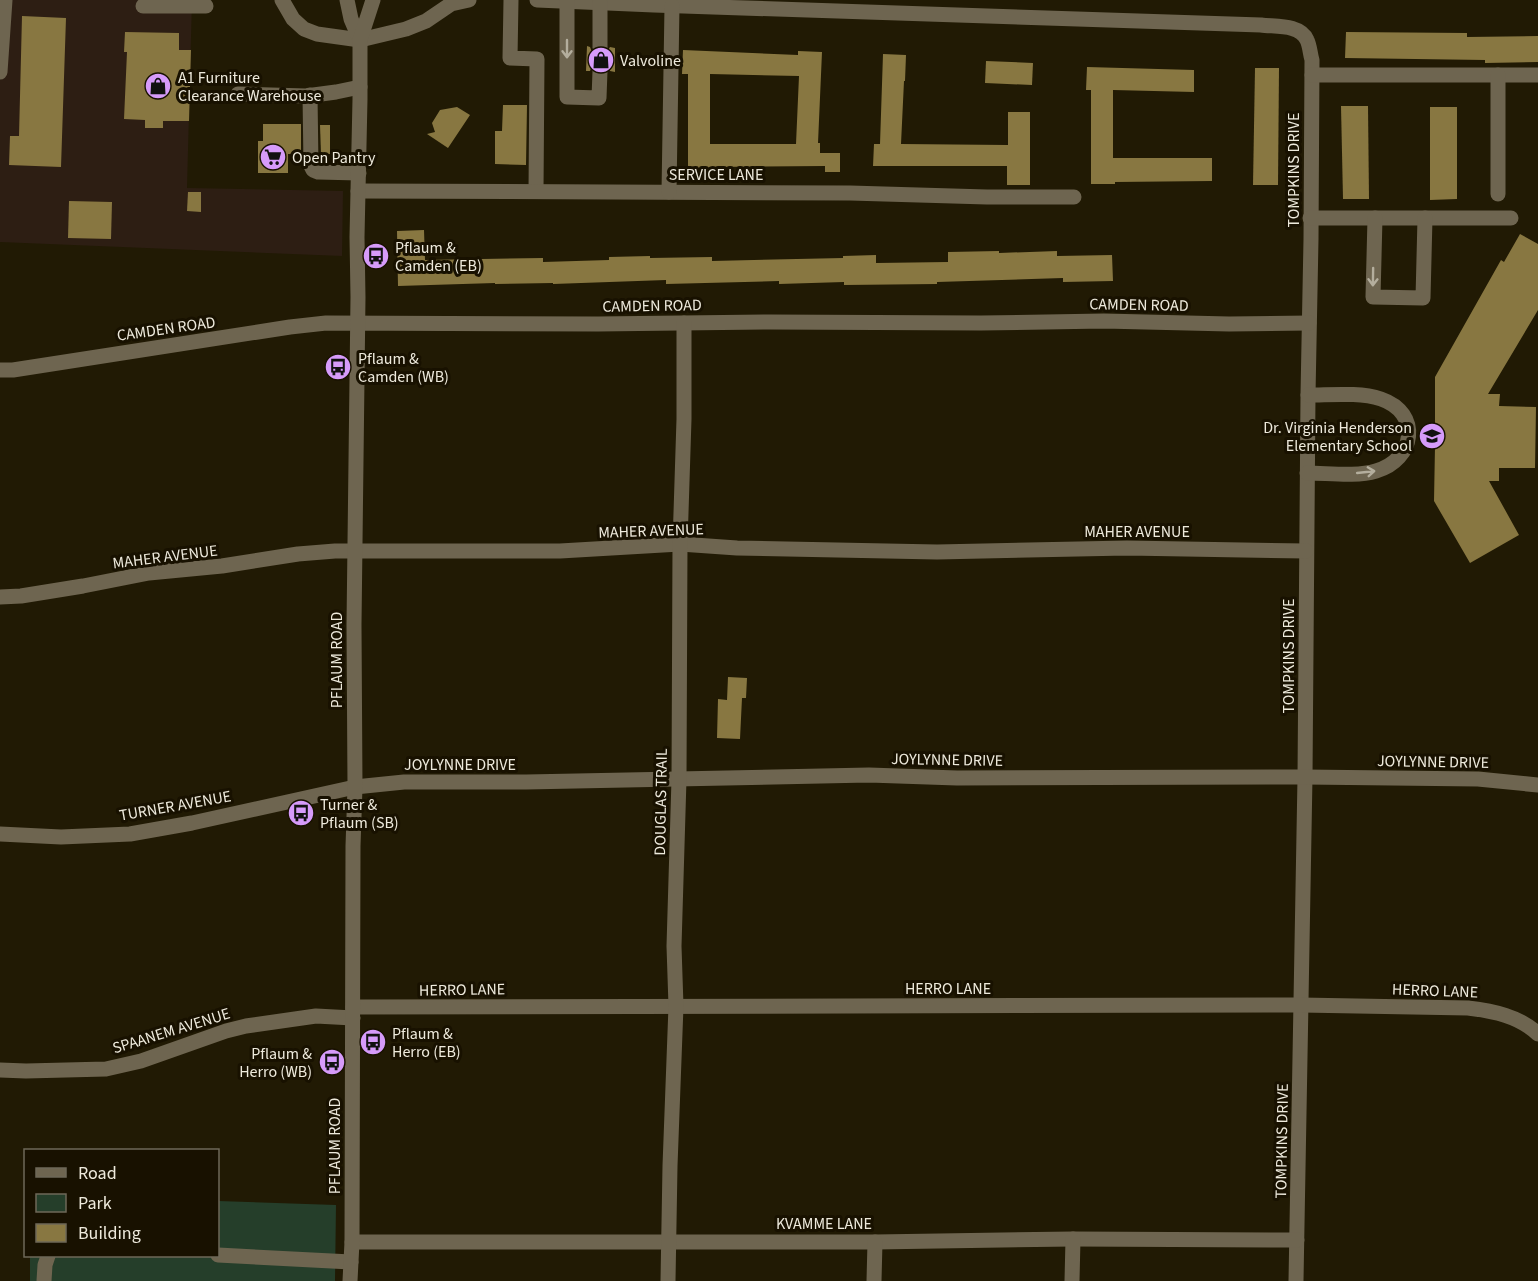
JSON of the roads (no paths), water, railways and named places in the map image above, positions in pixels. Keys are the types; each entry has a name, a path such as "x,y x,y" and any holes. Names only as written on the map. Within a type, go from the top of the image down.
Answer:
{"street":[{"path":"0,72 5,0"},
{"path":"282,0 293,19 304,29 316,34 360,40 406,29 426,21 451,4 469,0"},
{"name":"PFLAUM ROAD","path":"347,0 351,19 360,40"},
{"path":"360,40 360,29 367,0"},
{"name":"PFLAUM ROAD","path":"350,1281 360,40 373,0"},
{"path":"511,0 510,58 537,59 536,191"},
{"path":"537,0 672,6 669,192"},
{"path":"567,1 567,98 599,98 600,71"},
{"path":"143,6 179,3 206,6"},
{"path":"600,3 600,47"},
{"name":"TOMPKINS DRIVE","path":"672,6 1261,25 1292,28 1302,33 1308,41 1312,60 1305,777 1296,1281"},
{"path":"1311,75 1538,75"},
{"path":"1498,75 1498,194"},
{"path":"238,94 310,95 360,87"},
{"path":"310,95 311,166 313,170 358,173"},
{"name":"SERVICE LANE","path":"358,191 850,193 1074,197"},
{"path":"1310,218 1511,218"},
{"path":"1375,218 1373,297 1423,298 1425,218"},
{"name":"CAMDEN ROAD","path":"0,370 13,370 323,323 1104,321 1309,323"},
{"name":"DOUGLAS TRAIL","path":"668,1281 676,1006 674,946 679,779 684,323"},
{"path":"1307,472 1376,471 1390,465 1401,456 1409,442 1410,429 1404,414 1393,405 1380,399 1360,396 1308,395"},
{"name":"MAHER AVENUE","path":"0,597 21,596 149,573 222,566 298,554 355,551 560,551 680,544 737,548 937,552 1127,548 1306,551"},
{"name":"JOYLYNNE DRIVE","path":"355,787 404,782 526,782 869,775 957,778 1478,779 1538,785"},
{"name":"TURNER AVENUE","path":"0,834 61,837 130,834 192,823 355,787"},
{"name":"HERRO LANE","path":"353,1012 676,1006 1301,1005 1468,1008 1493,1011 1512,1018 1538,1034"},
{"name":"SPAANEM AVENUE","path":"0,1070 106,1069 141,1061 246,1026 353,1012"},
{"path":"1072,1281 1073,1239"},
{"name":"KVAMME LANE","path":"352,1242 1297,1240"},
{"path":"874,1281 875,1242"},
{"path":"219,1255 351,1262"},
{"path":"44,1281 48,1257"}],"tunnel":[{"path":"600,47 600,71"}],"place":[{"name":"Valvoline","path":"601,60"},
{"name":"A1 Furniture Clearance Warehouse","path":"158,86"},
{"name":"Open Pantry","path":"273,157"},
{"name":"Pflaum & Camden (EB)","path":"376,256"},
{"name":"Pflaum & Camden (WB)","path":"338,367"},
{"name":"Dr. Virginia Henderson Elementary School","path":"1432,436"},
{"name":"Turner & Pflaum (SB)","path":"301,813"},
{"name":"Pflaum & Herro (EB)","path":"373,1042"},
{"name":"Pflaum & Herro (WB)","path":"332,1062"}]}
